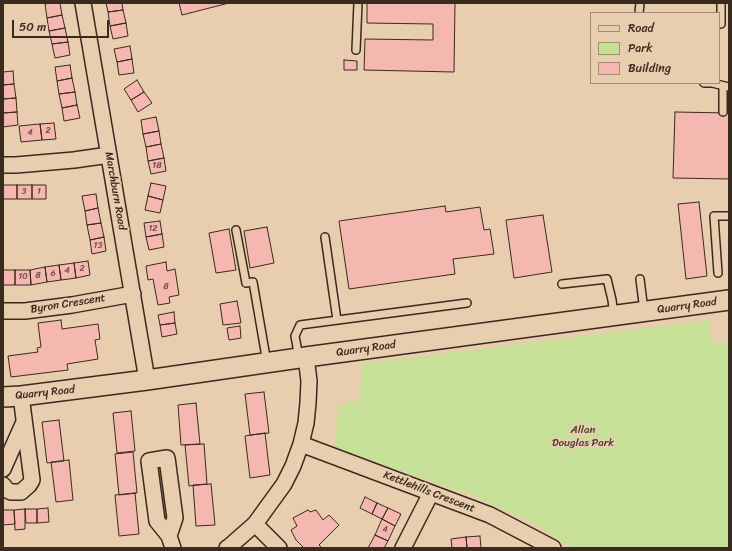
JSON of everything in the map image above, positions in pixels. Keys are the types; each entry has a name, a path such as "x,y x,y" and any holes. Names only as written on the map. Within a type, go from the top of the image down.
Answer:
{"street":[{"name":"Marchburn Road","path":"83,3 147,380"},
{"path":"3,165 74,160 109,155"},
{"name":"Byron Crescent","path":"3,311 25,311 72,305 133,294"},
{"name":"Quarry Road","path":"12,396 147,380 729,300"},
{"path":"227,548 254,524 284,484 301,444 306,423 309,381 303,358"},
{"path":"3,485 11,492 21,492 32,480 24,422 12,396"},
{"path":"3,469 24,422"},
{"name":"Kettlehills Crescent","path":"301,444 490,515 553,548"},
{"path":"403,548 431,493"},
{"path":"254,524 279,548"}],"lane":[{"path":"356,50 358,3"},
{"path":"721,3 721,24"},
{"path":"723,112 726,86"},
{"path":"718,273 714,216 729,216"},
{"path":"236,230 246,283 253,282 267,363"},
{"path":"325,237 337,320"},
{"path":"562,284 607,279 614,316"},
{"path":"640,279 644,312"},
{"path":"303,358 295,336 300,325 467,303"}],"green space":[{"name":"Allan Douglas Park","path":"709,320 712,343 729,341 729,548 572,548 538,526 472,495 335,449 338,404 348,405 348,401 359,402 363,364"}],"building":[{"path":"60,3 62,15 47,18 45,4"},
{"path":"106,3 122,3 123,10 108,12"},
{"path":"179,3 229,3 182,15"},
{"path":"367,3 455,3 454,72 364,70 365,39 433,40 433,24 367,23"},
{"path":"123,10 126,23 110,26 108,12"},
{"path":"62,15 65,28 49,31 47,18"},
{"path":"126,23 128,36 113,39 110,26"},
{"path":"65,28 68,42 52,44 49,31"},
{"path":"68,42 70,55 55,58 52,44"},
{"path":"130,46 132,59 117,62 114,49"},
{"path":"132,59 134,73 119,75 117,62"},
{"path":"344,60 357,61 357,70 344,70"},
{"path":"70,65 72,78 57,81 55,67"},
{"path":"13,71 14,84 3,85 3,72"},
{"path":"72,78 75,92 59,94 57,81"},
{"path":"137,80 144,92 131,100 124,89"},
{"path":"14,84 16,98 3,99 3,85"},
{"path":"75,92 77,105 62,108 59,94"},
{"path":"144,92 152,103 138,112 131,100"},
{"path":"16,98 17,112 3,113 3,99"},
{"path":"77,105 80,118 64,121 62,108"},
{"path":"17,112 18,125 3,127 3,113"},
{"path":"675,112 729,113 729,179 673,178"},
{"path":"156,117 159,131 143,134 141,120"},
{"path":"54,123 56,139 42,140 40,124"},
{"path":"40,124 42,140 21,142 19,126"},
{"path":"159,131 161,144 146,147 143,134"},
{"path":"161,144 164,158 148,161 146,147"},
{"path":"164,158 166,171 151,174 148,161"},
{"path":"151,183 166,186 163,200 148,196"},
{"path":"3,185 17,185 17,199 3,199"},
{"path":"17,185 32,185 32,199 17,199"},
{"path":"32,185 46,185 46,199 32,199"},
{"path":"96,194 98,208 85,211 82,196"},
{"path":"148,196 163,200 160,213 145,210"},
{"path":"699,202 707,276 686,279 678,204"},
{"path":"445,206 446,212 480,207 484,230 490,229 494,254 453,259 455,274 349,289 339,221"},
{"path":"98,208 101,223 87,225 85,211"},
{"path":"543,215 552,272 514,278 506,220"},
{"path":"160,221 162,234 146,237 144,223"},
{"path":"101,223 104,237 90,240 87,225"},
{"path":"267,227 274,263 250,268 244,231"},
{"path":"229,229 236,270 216,273 209,233"},
{"path":"162,234 164,247 149,250 146,237"},
{"path":"104,237 106,251 92,254 90,240"},
{"path":"88,261 90,275 76,278 74,263"},
{"path":"166,262 167,271 175,269 179,295 169,297 170,303 158,305 153,279 148,280 146,266"},
{"path":"74,263 76,278 61,280 59,265"},
{"path":"59,265 61,280 47,282 45,267"},
{"path":"45,267 47,282 31,285 30,270"},
{"path":"3,270 15,270 15,285 3,285"},
{"path":"15,270 30,270 31,285 15,285"},
{"path":"237,301 241,323 223,325 220,304"},
{"path":"174,312 175,323 160,325 158,315"},
{"path":"61,320 62,329 98,324 100,339 95,340 98,359 67,364 68,370 11,377 8,356 38,352 37,348 41,347 38,323"},
{"path":"175,323 177,334 162,337 160,325"},
{"path":"240,326 241,338 229,340 227,328"},
{"path":"264,392 269,433 250,435 245,394"},
{"path":"196,403 200,444 181,445 178,405"},
{"path":"131,411 135,451 117,453 113,413"},
{"path":"59,420 64,461 47,463 42,422"},
{"path":"265,433 270,475 250,478 245,436"},
{"path":"204,444 207,484 189,486 185,445"},
{"path":"133,452 137,493 119,495 115,454"},
{"path":"69,460 73,500 56,502 51,462"},
{"path":"211,484 215,525 196,526 193,485"},
{"path":"135,493 139,534 119,536 115,495"},
{"path":"365,497 377,503 372,514 360,508"},
{"path":"377,503 388,508 382,519 372,514"},
{"path":"48,508 49,522 37,523 37,509"},
{"path":"388,508 401,514 395,526 382,519"},
{"path":"25,509 37,509 37,523 26,523"},
{"path":"25,509 25,529 15,530 14,510"},
{"path":"3,510 14,510 15,524 3,525"},
{"path":"308,510 310,512 316,510 323,520 329,515 339,525 319,545 322,548 304,548 296,540 291,530 297,526 293,518"},
{"path":"382,519 395,526 388,541 375,535"},
{"path":"375,535 388,541 384,548 368,548"},
{"path":"480,536 481,548 467,548 466,537"},
{"path":"466,537 467,548 452,548 451,539"}]}
